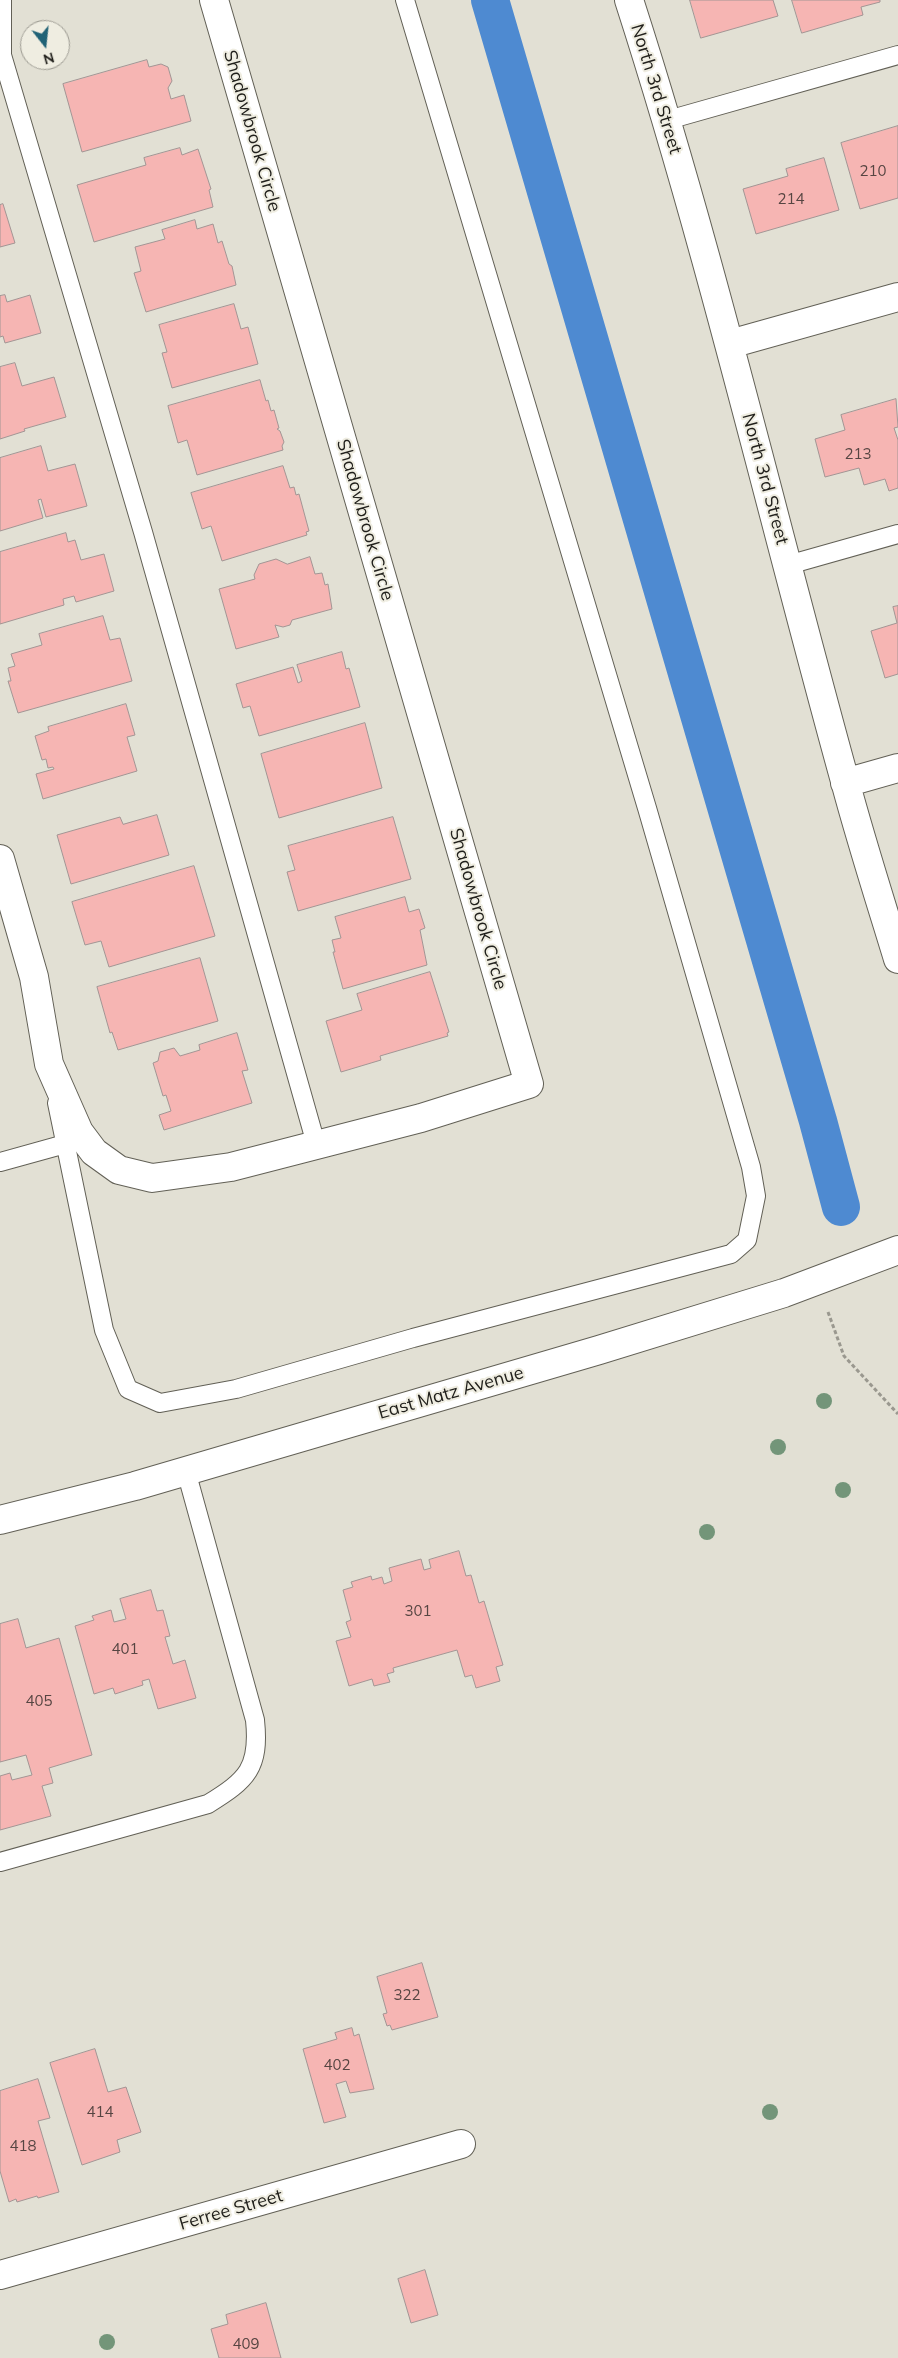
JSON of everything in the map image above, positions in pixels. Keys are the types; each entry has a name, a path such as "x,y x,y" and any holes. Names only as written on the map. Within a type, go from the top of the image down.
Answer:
{"street":[{"name":"Shadowbrook Circle","path":"0,859 7,913 34,977 49,1064 62,1097 75,1141 119,1170 152,1178 231,1167 421,1118 529,1084 214,0"},
{"name":"North 3rd Street","path":"628,0 668,120 730,344 845,783 898,959"},
{"path":"730,344 898,297"},
{"path":"845,783 898,768"},
{"name":"East Matz Avenue","path":"0,1520 186,1471 599,1350 784,1293 898,1250"},
{"name":"Ferree Street","path":"0,2275 461,2144"}],"lane":[{"path":"2,0 2,55 142,532 316,1144"},
{"path":"0,1162 75,1141 104,1330 128,1388 160,1403 236,1389 414,1338 731,1254 747,1240 756,1196 751,1167 648,808 405,0"},
{"path":"668,120 898,55"},
{"path":"788,565 898,534"},
{"path":"0,1862 208,1804 233,1788 250,1770 257,1742 255,1720 186,1471"}],"path":[{"path":"817,1280 844,1356 898,1414"}],"building":[{"path":"690,0 773,0 778,16 701,38"},
{"path":"792,0 880,0 880,2 861,7 863,15 802,33"},
{"path":"147,60 149,67 161,64 168,67 172,81 168,88 171,99 184,95 191,121 82,152 63,84"},
{"path":"898,126 898,198 860,209 841,143"},
{"path":"180,148 182,155 198,149 211,189 209,190 213,207 94,242 77,185 146,165 144,158"},
{"path":"824,158 839,210 756,234 743,189 788,176 786,169"},
{"path":"3,204 15,243 0,247 0,205"},
{"path":"195,220 197,229 213,224 218,243 222,241 229,264 232,266 236,285 146,312 134,273 141,271 135,247 165,239 162,230"},
{"path":"5,295 7,302 30,295 41,333 5,343 3,336 0,337 0,296"},
{"path":"234,304 241,329 248,327 258,364 172,388 162,353 167,352 159,325"},
{"path":"15,363 22,386 54,377 66,417 24,429 25,431 0,439 0,367"},
{"path":"260,380 266,401 268,400 271,411 274,410 279,428 277,429 280,431 284,442 283,450 197,475 187,440 178,443 168,406"},
{"path":"896,399 898,427 894,428 898,440 898,488 889,491 885,479 864,485 859,468 825,477 815,439 845,430 841,415"},
{"path":"41,446 48,471 75,464 87,506 46,517 41,499 38,500 43,518 0,531 0,458"},
{"path":"283,466 290,488 294,487 296,495 299,494 309,531 306,532 307,535 222,561 211,526 202,529 191,493"},
{"path":"66,533 68,542 75,540 81,560 104,554 114,591 76,602 74,596 63,599 64,605 0,624 0,552"},
{"path":"310,557 315,574 322,573 325,585 328,584 332,609 292,620 290,625 283,627 275,625 279,637 236,649 219,589 255,579 254,575 259,564 276,559 287,564"},
{"path":"898,606 898,674 885,678 871,631 897,623 893,607"},
{"path":"103,616 110,640 120,638 132,681 18,713 8,681 11,681 8,668 15,666 11,654 42,645 39,634"},
{"path":"342,652 346,669 349,668 360,707 259,736 250,706 243,708 236,684 293,667 298,683 302,681 297,665"},
{"path":"126,704 135,735 127,737 137,771 43,799 36,774 54,769 53,767 48,768 46,759 42,760 35,736 49,731 48,727"},
{"path":"365,723 382,788 279,818 261,754"},
{"path":"157,815 169,855 71,884 57,835 120,817 123,824"},
{"path":"393,817 411,879 298,911 287,872 295,870 288,846"},
{"path":"194,866 215,936 109,967 101,941 85,945 72,902"},
{"path":"405,897 409,912 419,909 425,928 420,930 427,965 343,989 333,952 335,952 332,940 341,938 335,917"},
{"path":"200,958 218,1021 118,1050 112,1032 110,1033 97,987"},
{"path":"430,972 449,1032 447,1033 448,1036 380,1056 381,1060 341,1072 326,1021 362,1010 357,994"},
{"path":"237,1033 248,1070 242,1071 252,1103 164,1130 159,1115 171,1111 166,1095 163,1096 153,1063 158,1061 160,1052 174,1048 180,1056 200,1050 199,1045"},
{"path":"459,1551 466,1576 471,1575 479,1603 484,1601 503,1665 496,1667 500,1681 476,1688 472,1675 465,1677 457,1650 393,1668 394,1672 387,1674 390,1682 374,1686 372,1679 349,1686 336,1641 351,1637 346,1622 351,1620 343,1590 353,1587 351,1582 371,1576 372,1580 382,1577 384,1584 392,1581 389,1568 421,1559 424,1570 431,1568 429,1560"},
{"path":"151,1590 157,1611 163,1610 170,1636 165,1637 173,1664 185,1660 196,1698 158,1709 149,1679 142,1681 143,1685 115,1694 113,1688 94,1694 75,1626 94,1620 92,1616 111,1610 114,1622 126,1619 120,1599"},
{"path":"18,1619 26,1648 59,1638 92,1755 49,1768 53,1783 42,1786 51,1816 0,1830 0,1776 10,1773 12,1780 32,1775 26,1755 0,1762 0,1624"},
{"path":"422,1963 438,2017 392,2030 390,2025 387,2026 383,2014 387,2013 377,1977"},
{"path":"352,2028 354,2036 359,2034 374,2089 350,2093 346,2081 336,2084 346,2117 324,2123 303,2049 337,2039 335,2033"},
{"path":"95,2049 108,2092 126,2087 141,2132 117,2140 120,2152 82,2165 50,2063"},
{"path":"38,2079 50,2118 38,2121 59,2192 38,2198 37,2196 17,2202 16,2199 9,2202 0,2171 0,2091"},
{"path":"425,2270 438,2315 411,2323 398,2279"},
{"path":"266,2303 281,2358 219,2358 211,2329 228,2324 226,2315"}],"waterway":[{"path":"490,0 818,1121 841,1207"}]}
